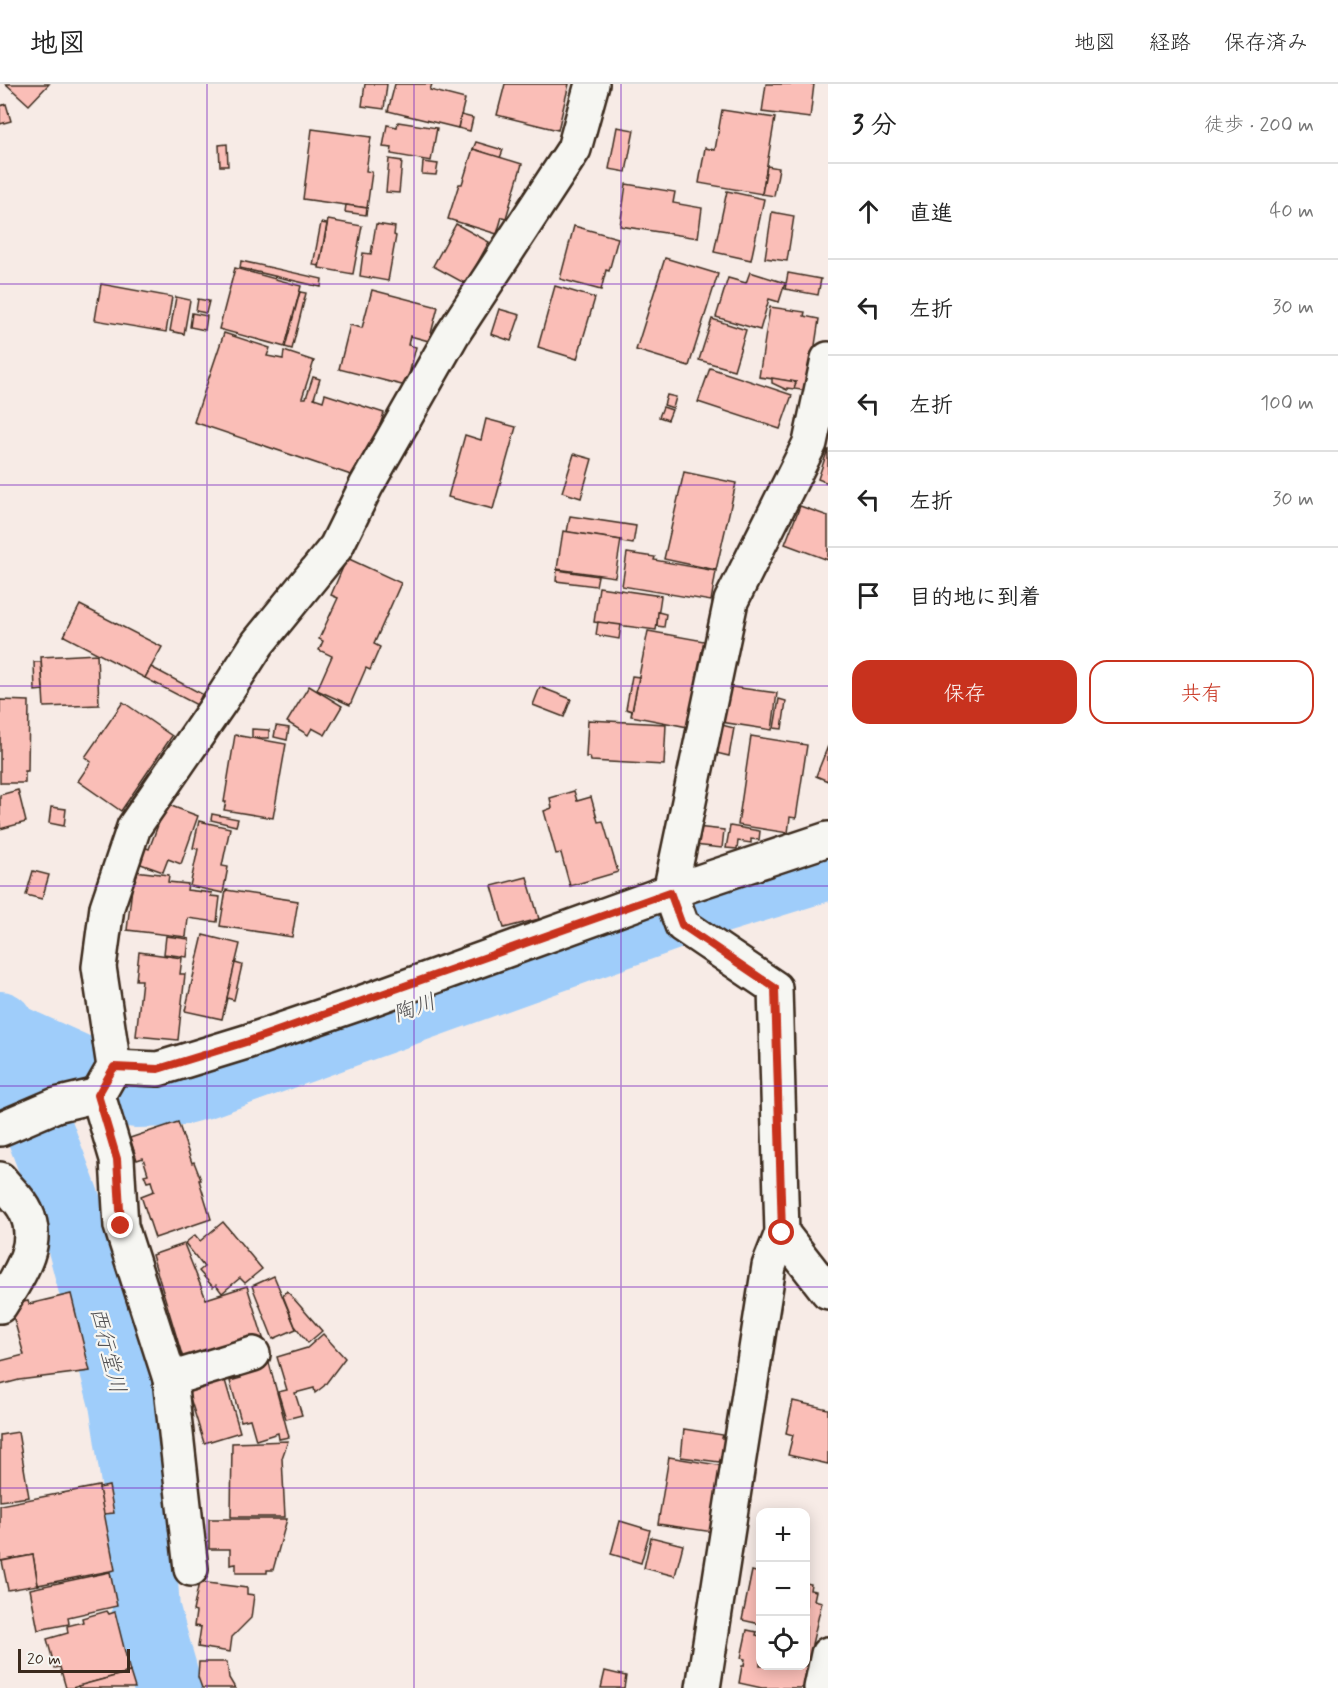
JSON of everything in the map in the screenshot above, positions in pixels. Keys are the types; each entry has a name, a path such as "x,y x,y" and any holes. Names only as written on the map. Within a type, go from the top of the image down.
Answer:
{"street":[{"path":"191,1569 170,1379 121,1226 117,1159 98,1095 114,1067 99,967 107,907 134,827 258,643 336,547 366,486 452,335 574,149 592,84"},
{"path":"675,907 731,601 810,443 828,359"},
{"path":"114,1067 158,1069 675,907 828,839"},
{"path":"675,907 775,988 782,1233 769,1266 703,1688"},
{"path":"0,1128 56,1105 98,1095"},
{"path":"0,1306 22,1271 33,1237 26,1211 1,1184"},
{"path":"782,1233 828,1292"},
{"path":"170,1379 254,1354"},
{"path":"821,1688 828,1654"}],"building":[{"path":"6,84 49,84 29,105"},
{"path":"365,84 387,84 384,109 362,106"},
{"path":"395,84 432,84 430,90 465,99 458,128 388,111"},
{"path":"505,84 569,84 558,130 497,115"},
{"path":"766,84 814,84 810,118 762,112"},
{"path":"6,104 11,121 0,124 0,106"},
{"path":"722,110 775,118 762,194 699,183 705,148 715,150"},
{"path":"461,115 473,118 470,131 458,128"},
{"path":"398,122 437,128 431,161 391,154 392,148 383,147 387,125 397,127"},
{"path":"617,127 634,130 626,172 609,169"},
{"path":"312,129 371,137 366,171 372,172 367,208 303,199"},
{"path":"476,142 503,150 500,158 473,149"},
{"path":"227,144 228,166 220,166 219,145"},
{"path":"473,149 522,164 506,218 502,217 497,234 448,219"},
{"path":"389,159 402,161 399,193 386,192"},
{"path":"423,162 438,164 436,175 422,174"},
{"path":"767,166 779,168 774,196 762,194"},
{"path":"626,184 675,192 673,203 702,208 698,238 620,226"},
{"path":"727,191 764,199 751,260 714,252"},
{"path":"346,205 367,208 366,215 345,212"},
{"path":"772,212 794,216 787,261 765,258"},
{"path":"328,220 362,226 353,274 319,268"},
{"path":"321,223 327,224 319,266 313,265"},
{"path":"376,224 395,227 394,235 396,236 388,281 360,276 363,253 371,254"},
{"path":"456,224 489,242 466,284 433,266"},
{"path":"574,226 618,238 601,290 560,279"},
{"path":"665,258 718,274 689,366 636,350"},
{"path":"241,261 322,279 321,287 240,268"},
{"path":"235,268 301,286 285,347 219,329"},
{"path":"750,272 785,283 779,302 769,299 760,330 716,317 728,278 746,283"},
{"path":"788,273 821,279 818,295 785,289"},
{"path":"101,284 172,297 166,332 95,320"},
{"path":"555,286 595,298 577,359 538,347"},
{"path":"372,290 438,307 429,341 410,336 408,345 416,347 406,386 339,369 350,325 362,328"},
{"path":"300,292 306,293 292,349 285,347"},
{"path":"176,297 190,300 184,334 170,331"},
{"path":"198,299 209,301 206,313 196,311"},
{"path":"770,307 805,312 804,316 819,319 808,391 794,389 796,382 759,377"},
{"path":"499,309 520,315 511,341 491,334"},
{"path":"192,313 207,316 205,330 190,327"},
{"path":"712,319 746,330 734,370 699,360"},
{"path":"224,333 270,348 267,356 283,359 284,351 314,361 302,398 306,398 313,377 320,379 314,398 323,401 325,394 384,413 379,428 351,475 194,422"},
{"path":"710,368 792,395 780,429 698,402"},
{"path":"772,378 796,382 794,389 787,388 787,390 772,383"},
{"path":"667,395 676,397 673,408 664,405"},
{"path":"663,407 672,410 668,420 659,417"},
{"path":"486,419 516,427 493,509 448,497 465,435 481,440"},
{"path":"828,449 828,483 818,479"},
{"path":"574,454 592,459 581,498 562,492"},
{"path":"684,472 736,483 716,570 664,559"},
{"path":"800,506 828,516 828,560 785,544"},
{"path":"570,516 636,526 633,544 567,532"},
{"path":"563,531 621,540 615,577 557,569"},
{"path":"627,553 716,571 711,601 622,586"},
{"path":"347,558 401,583 374,644 380,647 370,670 366,668 350,705 317,690 332,656 319,650 323,641 319,639 338,598 331,595"},
{"path":"557,570 598,576 596,586 556,581"},
{"path":"599,587 661,596 656,630 594,622"},
{"path":"80,605 162,647 145,678 64,636"},
{"path":"658,612 666,614 664,627 657,626"},
{"path":"598,622 621,625 619,639 596,635"},
{"path":"648,631 704,641 688,727 631,716"},
{"path":"97,654 99,705 44,707 41,657"},
{"path":"34,662 41,662 43,690 35,691"},
{"path":"151,667 202,694 197,705 145,678"},
{"path":"632,676 639,677 632,711 626,709"},
{"path":"309,686 342,706 325,735 312,728 308,735 287,722"},
{"path":"725,686 777,693 772,730 721,722"},
{"path":"540,687 571,699 564,717 533,705"},
{"path":"779,699 786,701 782,729 774,728"},
{"path":"0,700 29,701 28,771 25,771 25,783 0,783"},
{"path":"123,702 172,736 121,811 78,781 91,762 85,757"},
{"path":"588,720 666,724 664,765 591,761 590,757 586,757"},
{"path":"718,724 734,728 729,756 712,752"},
{"path":"276,726 289,728 287,740 274,737"},
{"path":"252,729 269,730 269,738 252,738"},
{"path":"235,735 286,744 273,818 224,810"},
{"path":"751,736 807,745 796,818 790,817 788,833 738,825"},
{"path":"828,746 828,781 816,776"},
{"path":"18,790 26,822 0,829 0,795"},
{"path":"574,791 577,801 591,797 598,822 603,821 618,872 570,886 561,853 556,854 544,811 552,808 550,798"},
{"path":"166,804 198,816 181,864 168,859 163,872 138,863 144,847 149,849"},
{"path":"51,807 66,809 64,826 49,823"},
{"path":"212,814 238,819 236,826 211,820"},
{"path":"199,821 230,828 222,866 228,867 223,893 190,886 198,849 193,848"},
{"path":"730,826 760,831 759,840 751,839 751,843 738,841 737,849 726,848"},
{"path":"696,827 724,830 722,848 694,845"},
{"path":"33,871 49,875 42,899 26,895"},
{"path":"134,871 169,875 168,882 188,884 187,890 212,893 211,896 220,897 217,922 188,918 186,937 127,930"},
{"path":"527,877 539,919 504,928 492,886"},
{"path":"226,890 298,901 292,937 220,926"},
{"path":"203,935 240,944 222,1019 185,1011"},
{"path":"166,936 189,939 187,957 164,954"},
{"path":"139,952 182,958 180,974 185,974 178,1040 136,1036 142,980 136,980"},
{"path":"235,963 242,965 234,1000 227,998"},
{"path":"178,1122 192,1163 194,1162 201,1180 199,1180 211,1219 155,1238 141,1196 154,1191 151,1181 147,1182 144,1175 148,1174 143,1158 137,1160 130,1138"},
{"path":"223,1222 262,1269 245,1283 240,1278 222,1293 216,1285 213,1287 199,1271 204,1267 185,1243 195,1235 200,1241"},
{"path":"184,1244 206,1299 247,1286 264,1341 185,1365 152,1255"},
{"path":"274,1276 296,1329 273,1339 252,1286"},
{"path":"287,1291 322,1331 308,1343 295,1326 283,1296"},
{"path":"71,1294 90,1371 19,1380 0,1385 0,1361 24,1355 10,1305 28,1301 29,1304"},
{"path":"323,1334 345,1358 324,1386 315,1393 314,1388 295,1393 302,1415 286,1419 278,1392 287,1390 277,1357 307,1348"},
{"path":"268,1359 289,1437 279,1439 278,1433 256,1440 250,1419 241,1421 230,1381 241,1378 238,1371"},
{"path":"224,1377 240,1432 204,1443 187,1388"},
{"path":"793,1401 828,1409 828,1464 788,1455 793,1435 786,1433"},
{"path":"684,1429 723,1435 722,1438 727,1438 725,1461 681,1457"},
{"path":"18,1432 29,1497 0,1501 0,1435"},
{"path":"288,1441 282,1458 285,1517 231,1517 232,1443"},
{"path":"669,1457 724,1466 713,1532 658,1524"},
{"path":"99,1486 115,1570 38,1585 33,1555 0,1561 0,1505"},
{"path":"109,1486 114,1513 104,1514 99,1488"},
{"path":"209,1519 287,1519 273,1570 267,1570 267,1573 236,1573 236,1564 230,1565 230,1549 209,1549"},
{"path":"620,1521 650,1530 641,1563 611,1554"},
{"path":"651,1537 683,1545 675,1576 644,1568"},
{"path":"33,1555 38,1585 8,1590 2,1561"},
{"path":"752,1571 756,1572 756,1623 742,1620"},
{"path":"110,1572 117,1606 68,1617 69,1624 38,1630 30,1589"},
{"path":"199,1582 247,1588 247,1594 254,1595 251,1618 232,1637 230,1652 198,1647 201,1627 194,1626 196,1612 193,1611"},
{"path":"810,1590 816,1591 814,1600 822,1602 812,1644 815,1644 808,1685 803,1688 762,1688 739,1683 742,1666 744,1666 745,1659 741,1658 747,1630 756,1632 756,1670 810,1670"},
{"path":"107,1611 109,1614 115,1612 130,1672 66,1688 60,1667 55,1668 47,1639 68,1633 67,1626 83,1622 82,1618"},
{"path":"199,1662 227,1662 229,1678 235,1688 202,1688 198,1677"},
{"path":"605,1671 626,1676 624,1688 601,1688"},
{"path":"130,1672 135,1688 79,1688 78,1686"}],"waterway":[{"name":"陶川","path":"3,1034 135,1094 173,1093 202,1085 705,904 828,866"},
{"name":"西行堂川","path":"0,1025 79,1236 123,1403 139,1508 146,1610 168,1688"}],"route":[{"path":"121,1226 117,1159 98,1095 114,1067 158,1069 246,1042 670,892 682,925 775,988 782,1233"}]}
